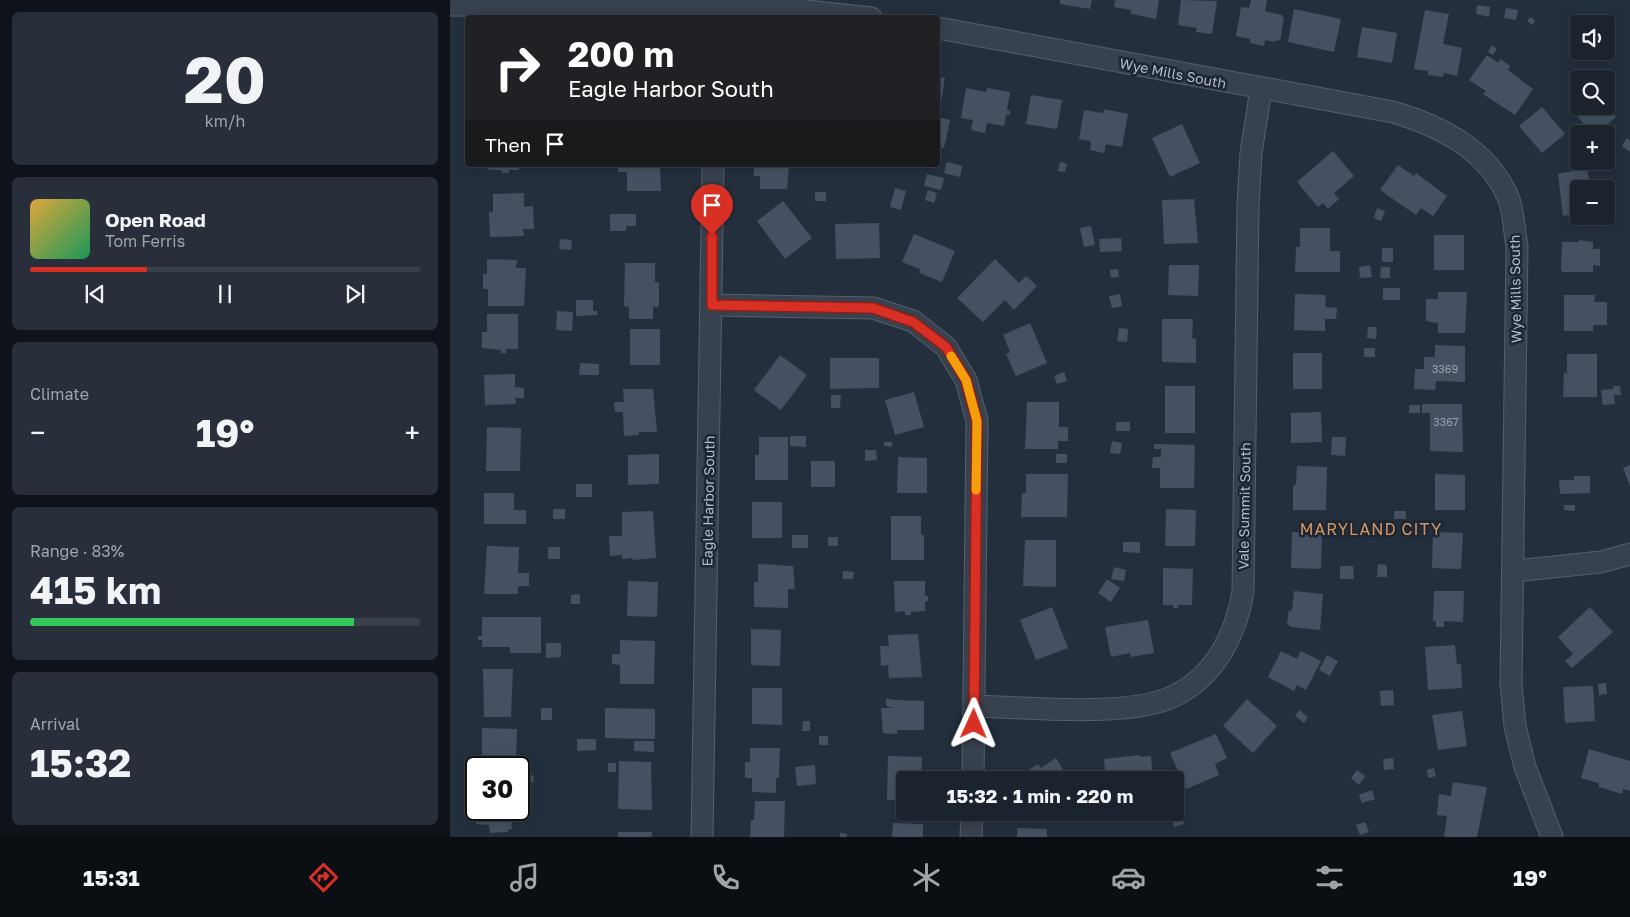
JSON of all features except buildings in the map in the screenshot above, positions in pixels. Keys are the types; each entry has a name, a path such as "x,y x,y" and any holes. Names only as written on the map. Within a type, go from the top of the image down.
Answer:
{"street":[{"path":"450,5 714,13 789,9 844,15"},
{"name":"Wye Mills South","path":"940,28 1393,112 1423,122 1455,138 1488,163 1509,198 1517,246 1511,684 1515,726 1525,767 1552,837"},
{"name":"Vale Summit South","path":"974,706 1113,710 1151,704 1178,694 1206,672 1226,646 1239,619 1243,592 1248,205 1251,153 1261,89"},
{"name":"Eagle Harbor South","path":"702,837 713,167"},
{"path":"712,305 873,308 913,322 946,347 966,380 977,421 973,771"},
{"path":"1514,571 1601,562 1630,554"},
{"path":"971,837 972,821"}],"slow traffic":[{"path":"951,356 966,380 977,421 976,490"}],"district":[{"name":"MARYLAND CITY","path":"1371,529"}],"route":[{"path":"712,235 712,305 873,308 913,322 946,347 966,380 977,421 974,724"}]}
